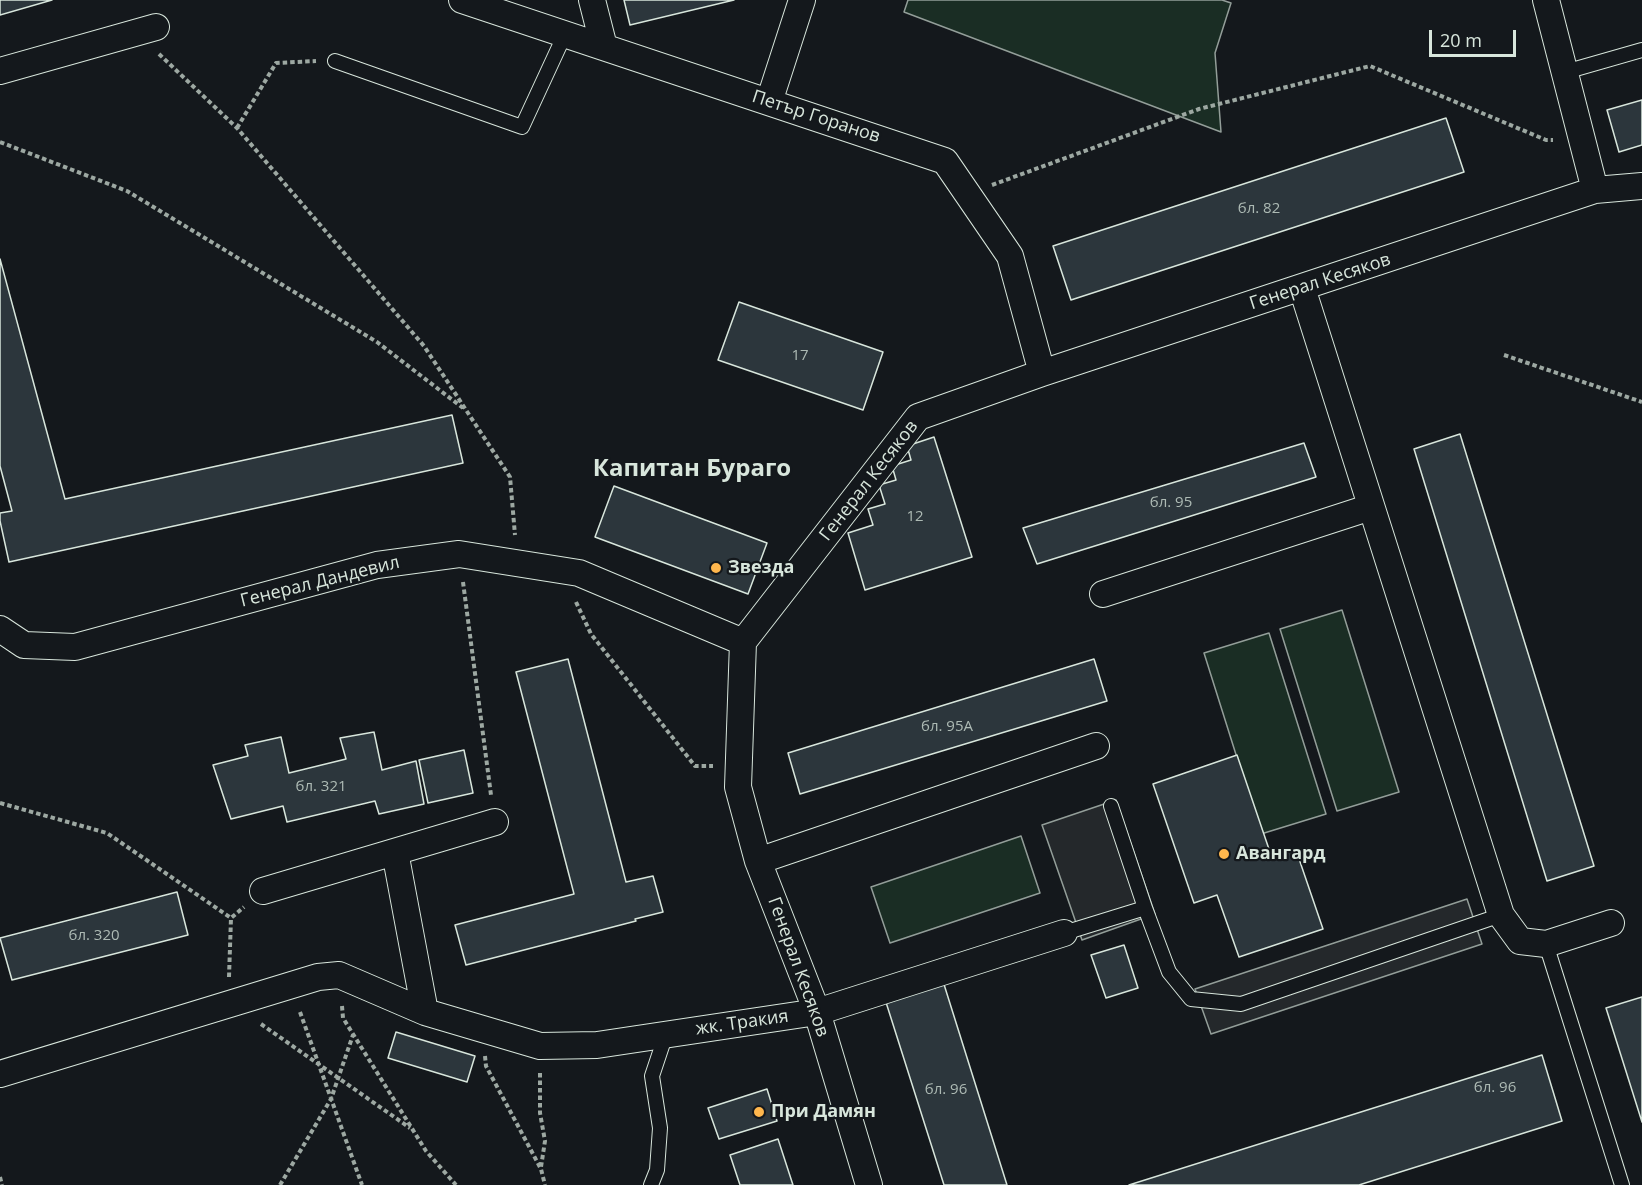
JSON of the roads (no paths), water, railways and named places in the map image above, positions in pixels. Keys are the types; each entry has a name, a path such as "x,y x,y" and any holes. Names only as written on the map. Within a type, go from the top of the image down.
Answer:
{"street":[{"name":"Петър Горанов","path":"462,0 945,160 1010,256 1042,373"},
{"path":"592,0 604,47"},
{"path":"769,102 802,0"},
{"path":"1546,0 1595,190"},
{"path":"0,71 146,30"},
{"name":"Генерал Кесяков","path":"869,1185 817,1012 758,861 738,787 743,642 918,417 1042,373 1595,190 1642,186"},
{"path":"1302,288 1501,915 1520,941 1546,944 1611,923"},
{"path":"1103,594 1371,507"},
{"name":"Генерал Дандевил","path":"0,629 24,645 75,647 377,565 459,554 579,573 743,642"},
{"path":"758,861 1096,746"},
{"path":"263,891 495,822"},
{"path":"395,852 424,1011"},
{"name":"жк. Тракия","path":"0,1074 318,977 339,975 424,1011 540,1046 597,1045 817,1012 1064,933"}],"lane":[{"path":"335,61 522,127 565,34"},
{"path":"1565,72 1642,50"},
{"path":"1111,806 1144,908 1169,972 1191,999 1241,1004 1501,915"},
{"path":"1064,933 1144,908"},
{"path":"1546,944 1622,1185"},
{"path":"651,1185 657,1170 660,1128 652,1076 666,1034"}],"place":[{"name":"Звезда","path":"716,568"},
{"name":"Авангард","path":"1224,854"},
{"name":"При Дамян","path":"759,1112"}],"district":[{"name":"Капитан Бураго","path":"692,469"}]}
